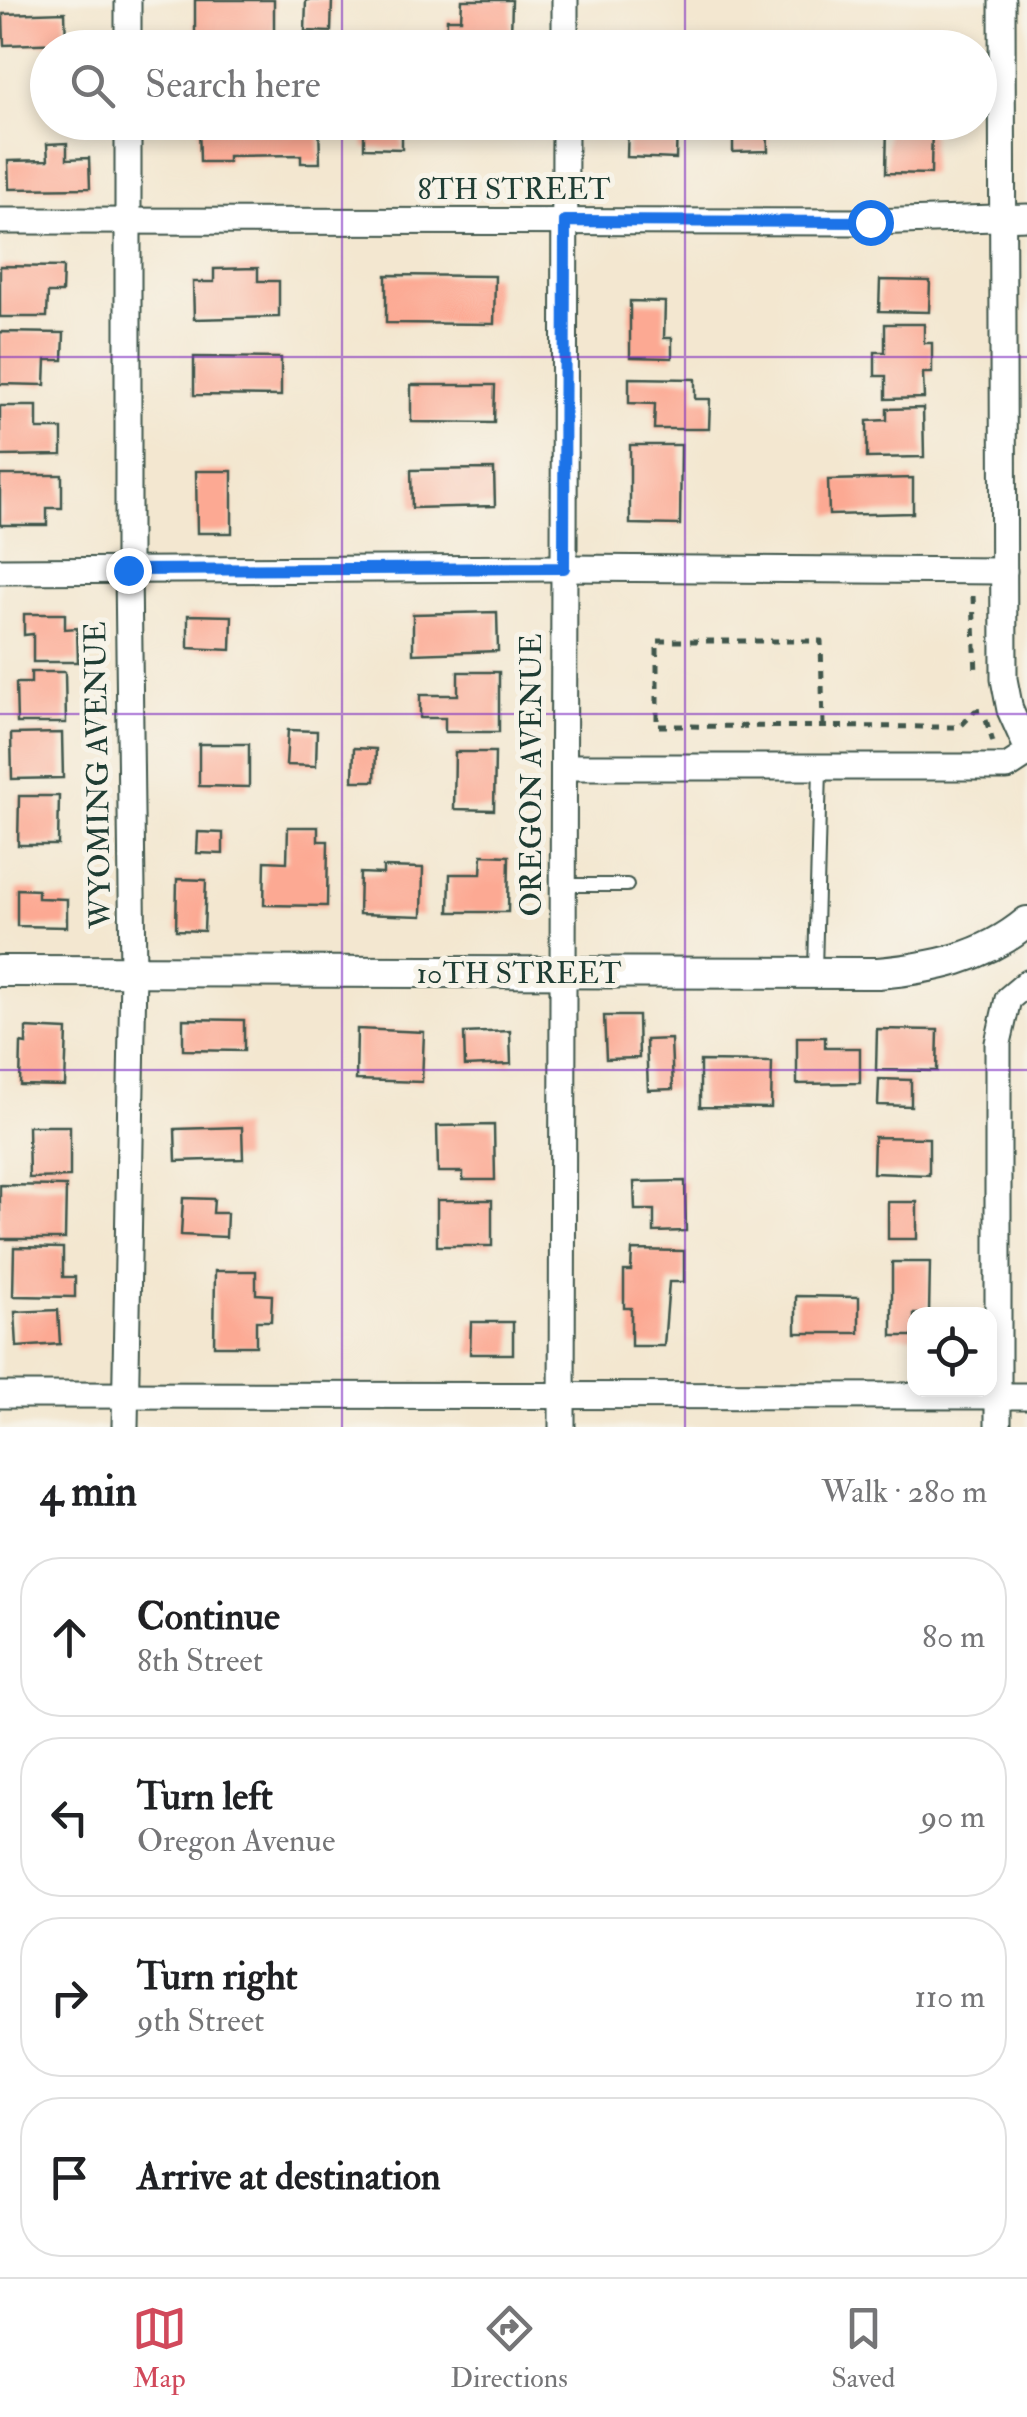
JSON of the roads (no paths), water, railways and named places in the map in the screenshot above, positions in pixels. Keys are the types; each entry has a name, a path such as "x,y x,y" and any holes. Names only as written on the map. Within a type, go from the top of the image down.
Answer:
{"street":[{"path":"128,0 128,30"},
{"path":"565,0 565,30"},
{"path":"564,767 1007,768 1027,751 1010,710 1004,680 1015,216 1002,0"},
{"name":"WYOMING AVENUE","path":"125,1427 133,971 128,140"},
{"name":"OREGON AVENUE","path":"562,1427 565,140"},
{"name":"8TH STREET","path":"0,221 870,222 1015,216"},
{"path":"0,571 1004,571"},
{"name":"10TH STREET","path":"0,971 563,974 924,969 972,956 1027,922"},
{"path":"998,1427 998,1044 1018,992"},
{"path":"0,1395 1027,1396"}],"lane":[{"path":"814,973 820,767"},
{"path":"563,885 627,885"}]}
